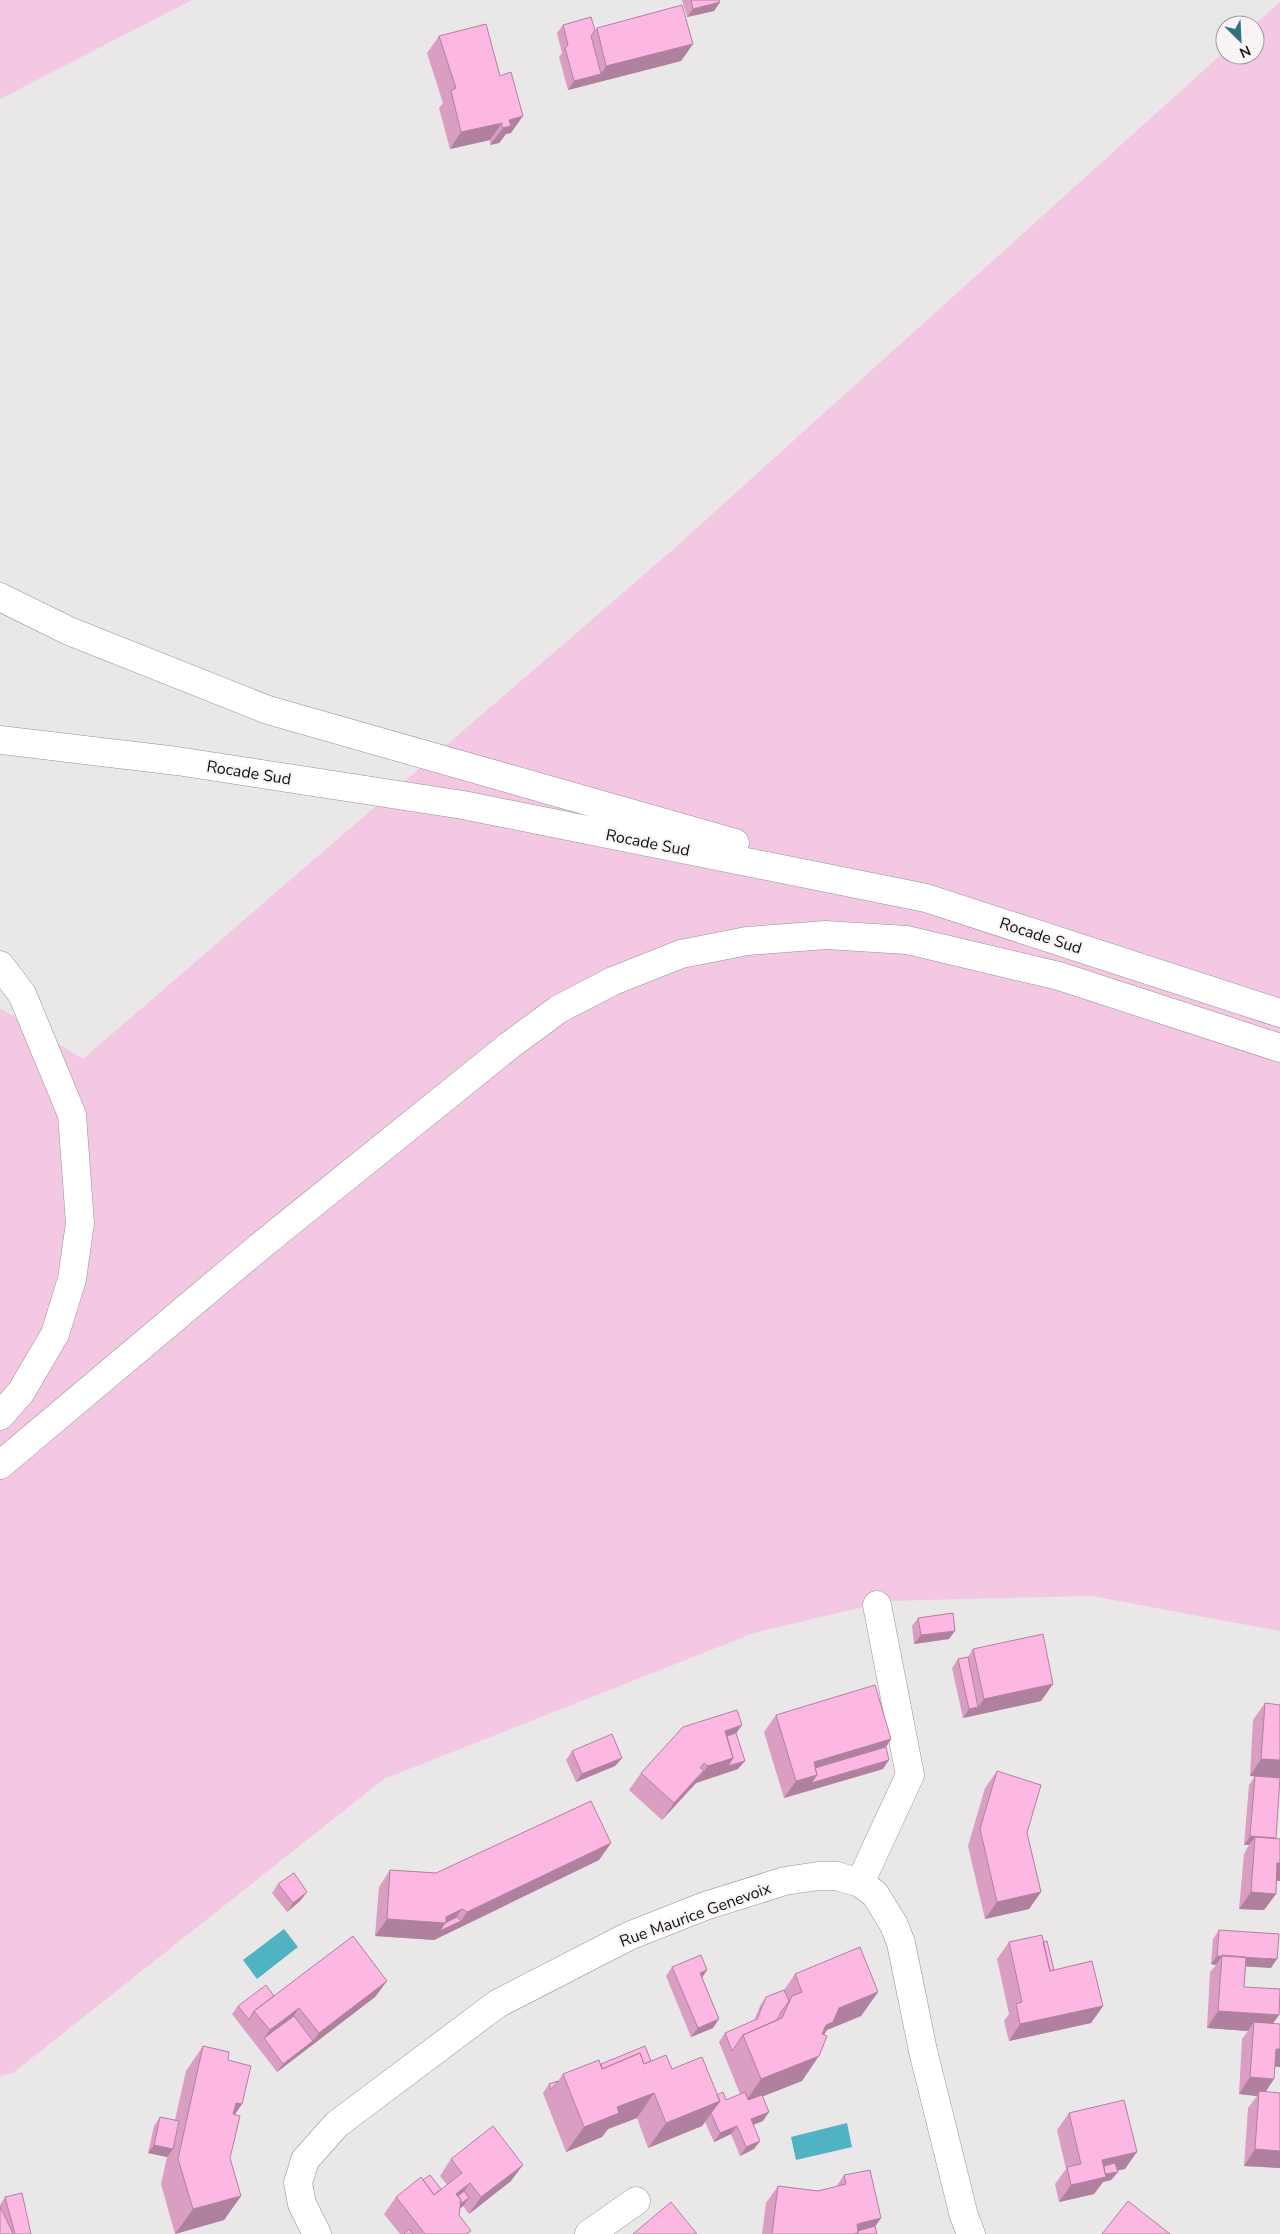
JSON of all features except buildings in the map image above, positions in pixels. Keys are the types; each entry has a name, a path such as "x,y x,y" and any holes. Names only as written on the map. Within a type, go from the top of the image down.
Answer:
{"main road":[{"path":"0,597 77,635 268,710 926,898"},
{"name":"Rocade Sud","path":"0,740 177,761 462,805 926,898 1280,1012"},
{"path":"0,1465 258,1248 510,1045 574,1001 613,981 681,954 747,941 816,936 907,940 1058,976 1280,1048"},
{"path":"0,965 22,994 72,1115 80,1223 72,1279 55,1334 21,1392 0,1416"},
{"path":"860,1883 910,1775 877,1605"},
{"name":"Rue Maurice Genevoix","path":"317,2234 302,2204 298,2183 305,2160 337,2124 497,2004 629,1936 705,1906 785,1881 828,1876 860,1883 875,1894 886,1909 901,1943 923,2051 964,2216 971,2234"},
{"path":"589,2234 636,2201"}],"shaded area":[{"path":"0,0 192,0 0,99"},
{"path":"1280,2 1280,1631 1091,1596 888,1601 754,1633 384,1779 13,2073 0,2076 0,1008 83,1059 669,553 1215,60 1215,65 1265,65 1265,15"}],"water":[{"path":"284,1929 298,1947 257,1979 243,1960"},
{"path":"847,2123 852,2147 796,2160 791,2137"}]}
